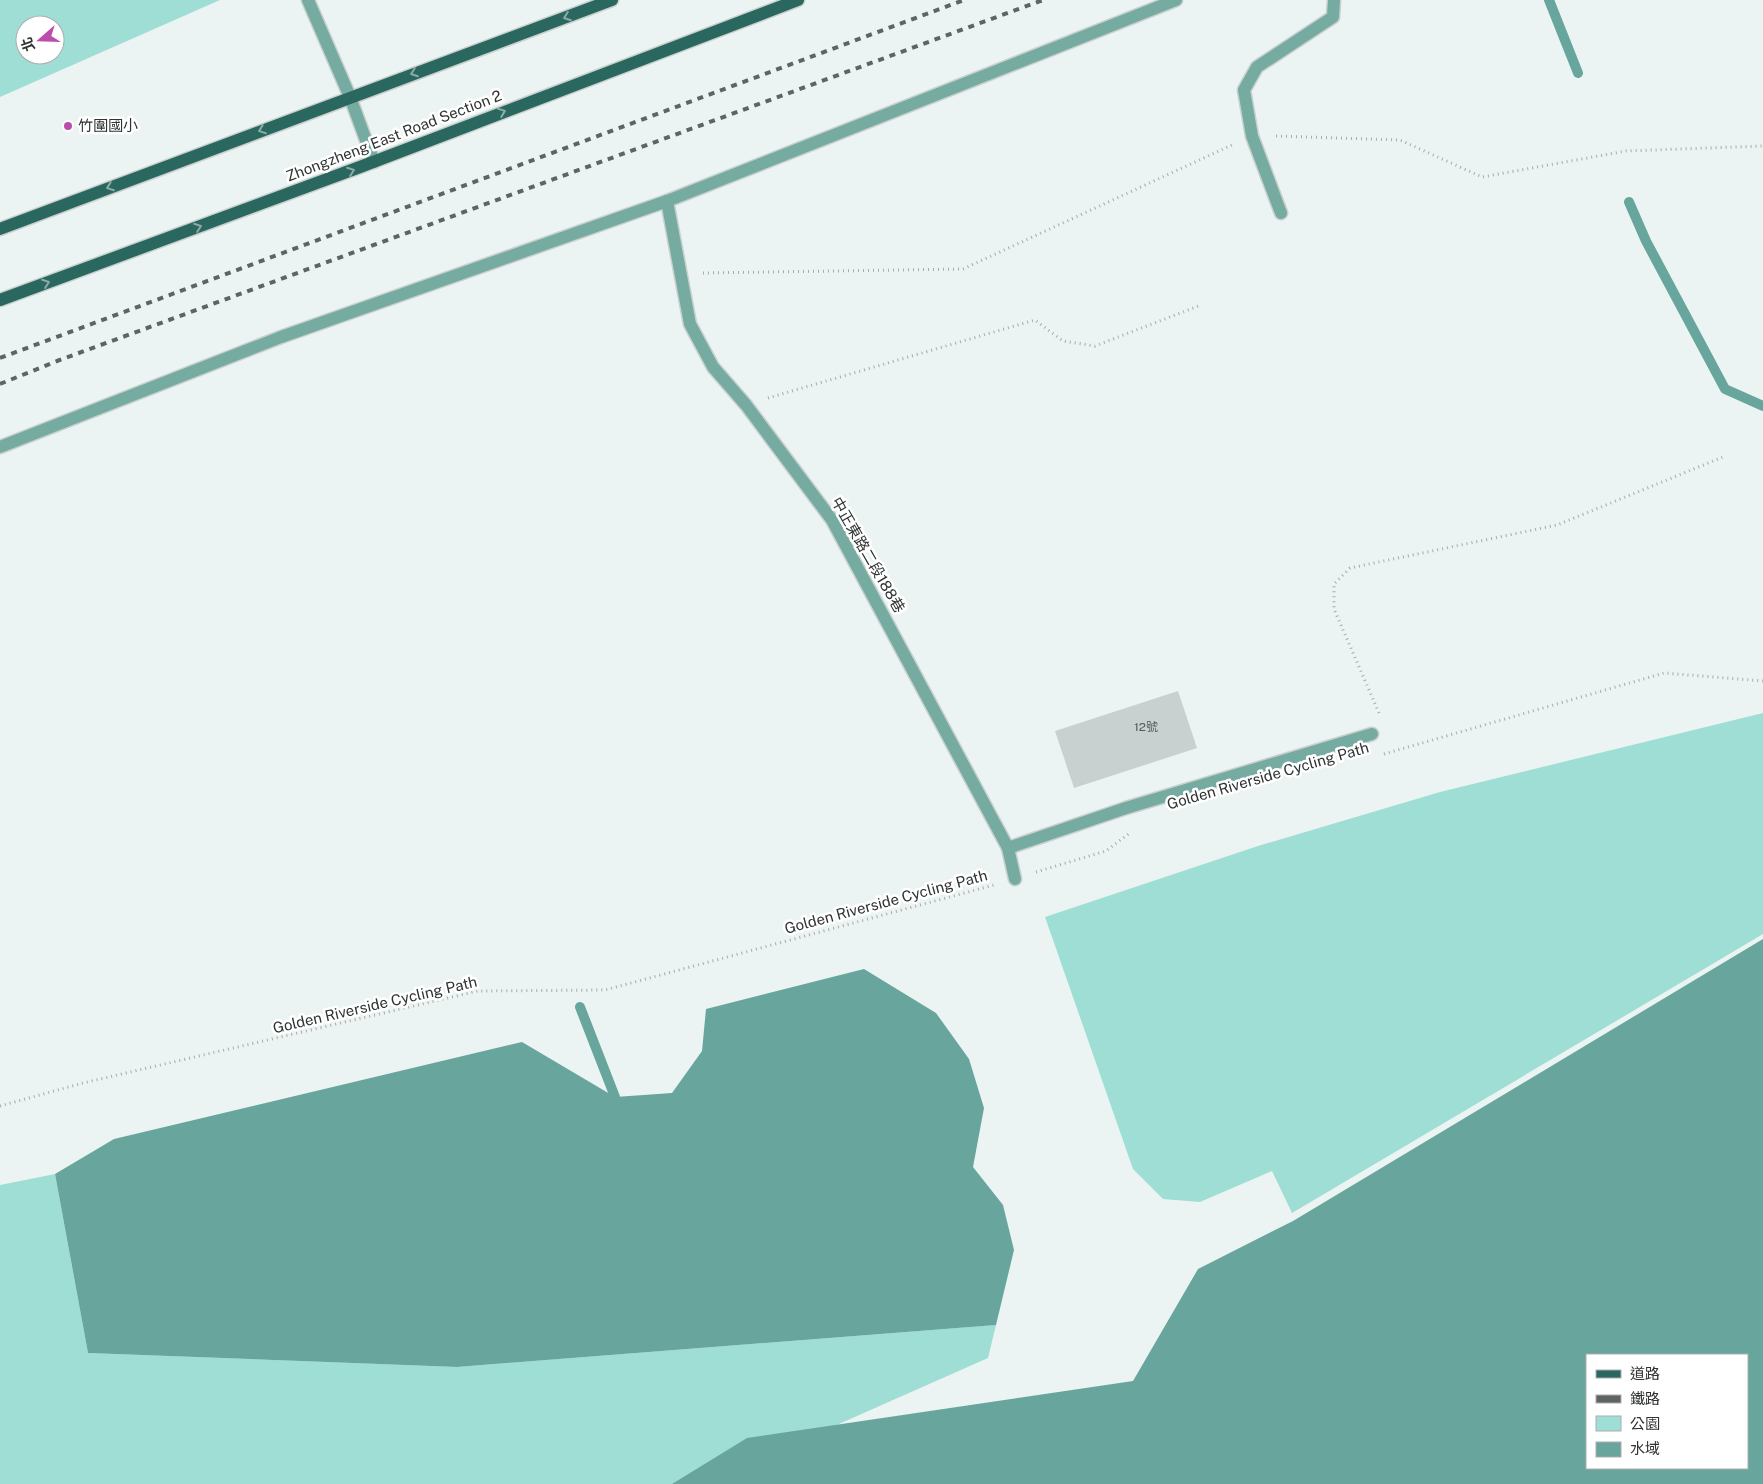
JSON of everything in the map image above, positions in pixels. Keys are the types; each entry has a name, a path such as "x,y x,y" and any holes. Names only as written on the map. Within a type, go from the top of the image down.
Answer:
{"main road":[{"path":"0,229 612,0"},
{"name":"Zhongzheng East Road Section 2","path":"0,300 374,162 798,0"}],"street":[{"path":"308,0 350,97 374,162"},
{"path":"0,447 281,337 667,201 1176,0"},
{"path":"1281,213 1252,136 1244,90 1257,67 1333,17 1334,0"},
{"name":"中正東路二段188巷","path":"667,201 690,324 713,367 746,405 832,520 1008,848 1015,879"},
{"path":"1008,848 1126,808 1372,734"}],"path":[{"path":"680,274 963,269 1252,136 1400,140 1482,177 1626,151 1763,146"},
{"path":"746,405 1035,320 1063,342 1095,346 1201,305"},
{"path":"1372,734 1380,714 1334,609 1334,584 1350,568 1557,525 1723,457"},
{"name":"Golden Riverside Cycling Path","path":"1378,756 1664,672 1763,681"},
{"name":"Golden Riverside Cycling Path","path":"0,1106 83,1083 478,991 605,990 1015,879 1106,850 1134,830"}],"green space":[{"path":"0,0 220,0 0,97"},
{"path":"1763,713 1763,934 1292,1213 1272,1171 1200,1202 1163,1199 1133,1169 1045,917 1258,846 1440,792"},
{"path":"55,1174 88,1353 457,1367 996,1325 988,1358 703,1484 0,1484 0,1185"}],"water":[{"path":"1763,939 1763,1484 672,1484 747,1438 1133,1381 1198,1269 1293,1221"},
{"path":"864,969 936,1013 969,1059 984,1108 973,1167 1003,1205 1014,1250 996,1325 457,1367 88,1353 55,1174 114,1139 522,1042 615,1097 672,1093 702,1051 706,1009"}],"building":[{"path":"1178,691 1197,748 1074,788 1055,731"}],"waterway":[{"path":"1549,0 1578,73"},
{"path":"1629,202 1646,241 1725,389 1763,406"},
{"path":"580,1007 615,1097"}],"railway":[{"path":"0,358 964,0"},
{"path":"0,384 57,361 1043,0"}],"place":[{"name":"竹圍國小","path":"68,126"}]}
